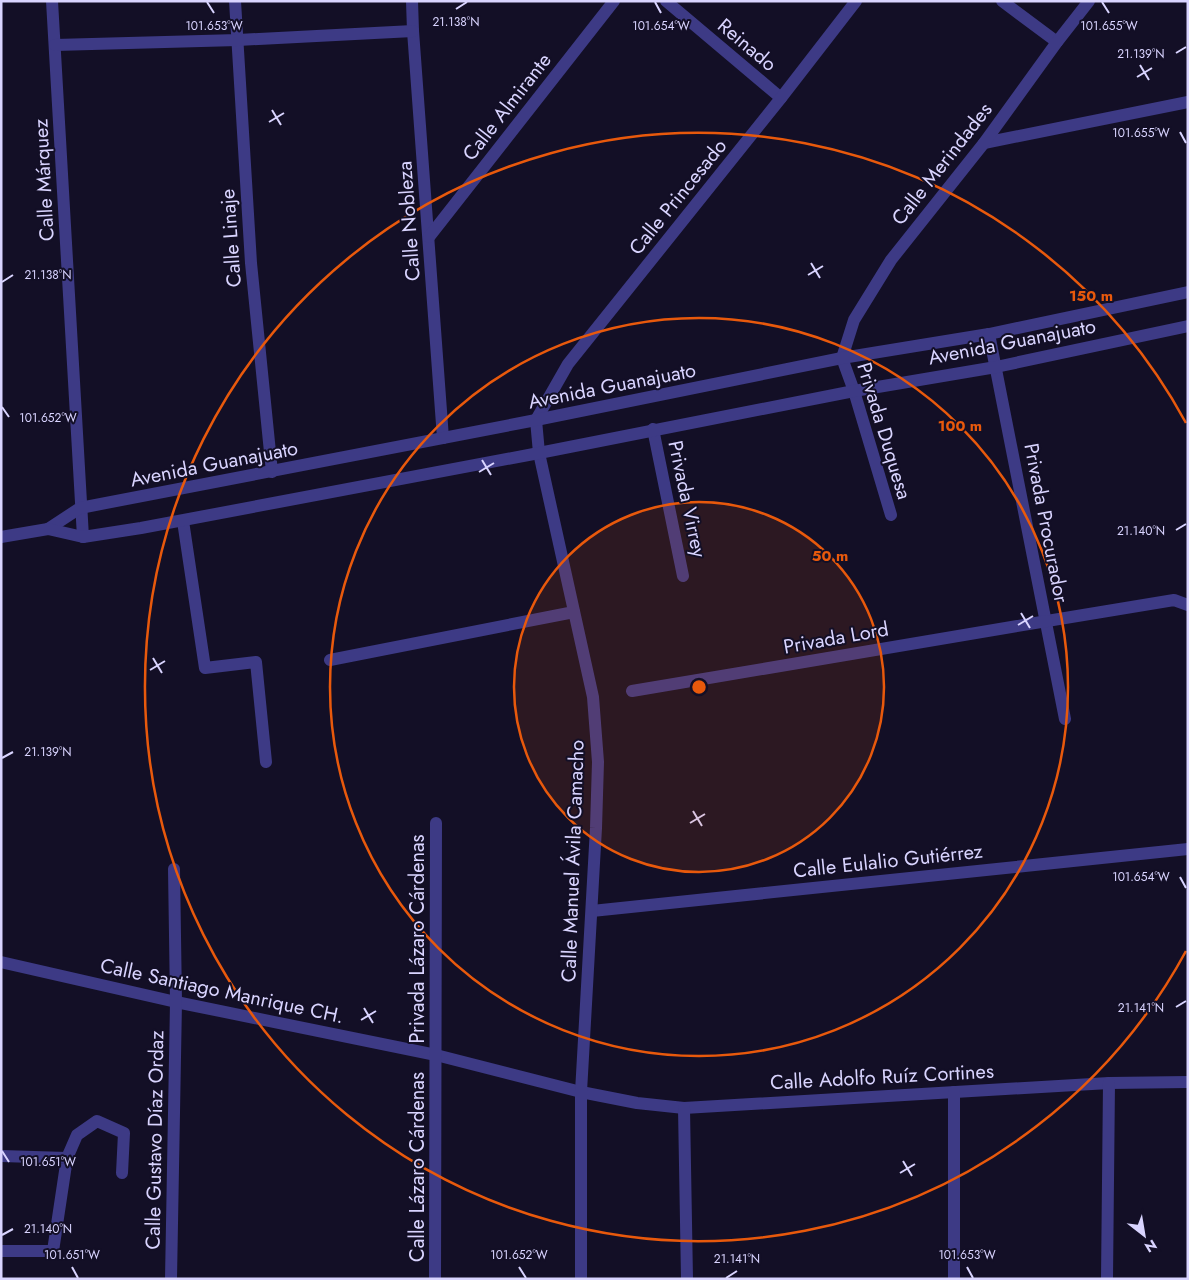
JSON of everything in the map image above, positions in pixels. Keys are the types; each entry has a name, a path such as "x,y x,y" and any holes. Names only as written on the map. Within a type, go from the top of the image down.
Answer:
{"street":[{"name":"Calle Márquez","path":"52,1 83,537"},
{"name":"Calle Linaje","path":"235,1 251,263 272,472"},
{"name":"Calle Nobleza","path":"412,1 443,438"},
{"name":"Calle Almirante","path":"429,237 614,1"},
{"name":"Reinado","path":"666,1 781,98"},
{"name":"Calle Princesado","path":"536,420 568,364 781,98 856,1"},
{"path":"1002,1 1057,42"},
{"name":"Calle Merindades","path":"842,358 854,320 891,260 984,142 1089,1"},
{"path":"55,45 238,40 413,31"},
{"path":"984,142 1188,102"},
{"name":"Avenida Guanajuato","path":"48,529 80,508 272,472 842,358 989,334 1188,292"},
{"name":"Avenida Guanajuato","path":"1,537 48,529 83,537 183,521 539,453 653,429 854,391 996,367 1188,326"},
{"name":"Privada Procurador","path":"989,334 1065,719"},
{"name":"Privada Duquesa","path":"842,358 854,391 891,515"},
{"name":"Calle Manuel Ávila Camacho","path":"536,420 539,453 593,697 598,762 592,910 581,1092 581,1279"},
{"name":"Privada Virrey","path":"653,429 683,576"},
{"path":"183,521 205,668 256,662 266,762"},
{"name":"Privada Lord","path":"632,691 1174,600 1188,605"},
{"path":"330,660 574,612"},
{"name":"Privada Lázaro Cárdenas","path":"436,824 436,1055"},
{"name":"Calle Eulalio Gutiérrez","path":"592,910 1188,849"},
{"name":"Calle Gustavo Díaz Ordaz","path":"171,1279 176,1002 174,869"},
{"name":"Calle Santiago Manrique CH.","path":"1,962 176,1002 436,1055 581,1092"},
{"name":"Calle Lázaro Cárdenas","path":"435,1279 436,1055"},
{"name":"Calle Adolfo Ruíz Cortines","path":"581,1092 637,1103 684,1108 1109,1083 1188,1082"},
{"path":"1108,1279 1109,1083"},
{"path":"954,1092 954,1279"},
{"path":"684,1108 687,1279"},
{"path":"1,1251 54,1251 67,1158 78,1135 97,1121 124,1133 122,1174"},
{"path":"1,1156 67,1158"}]}
